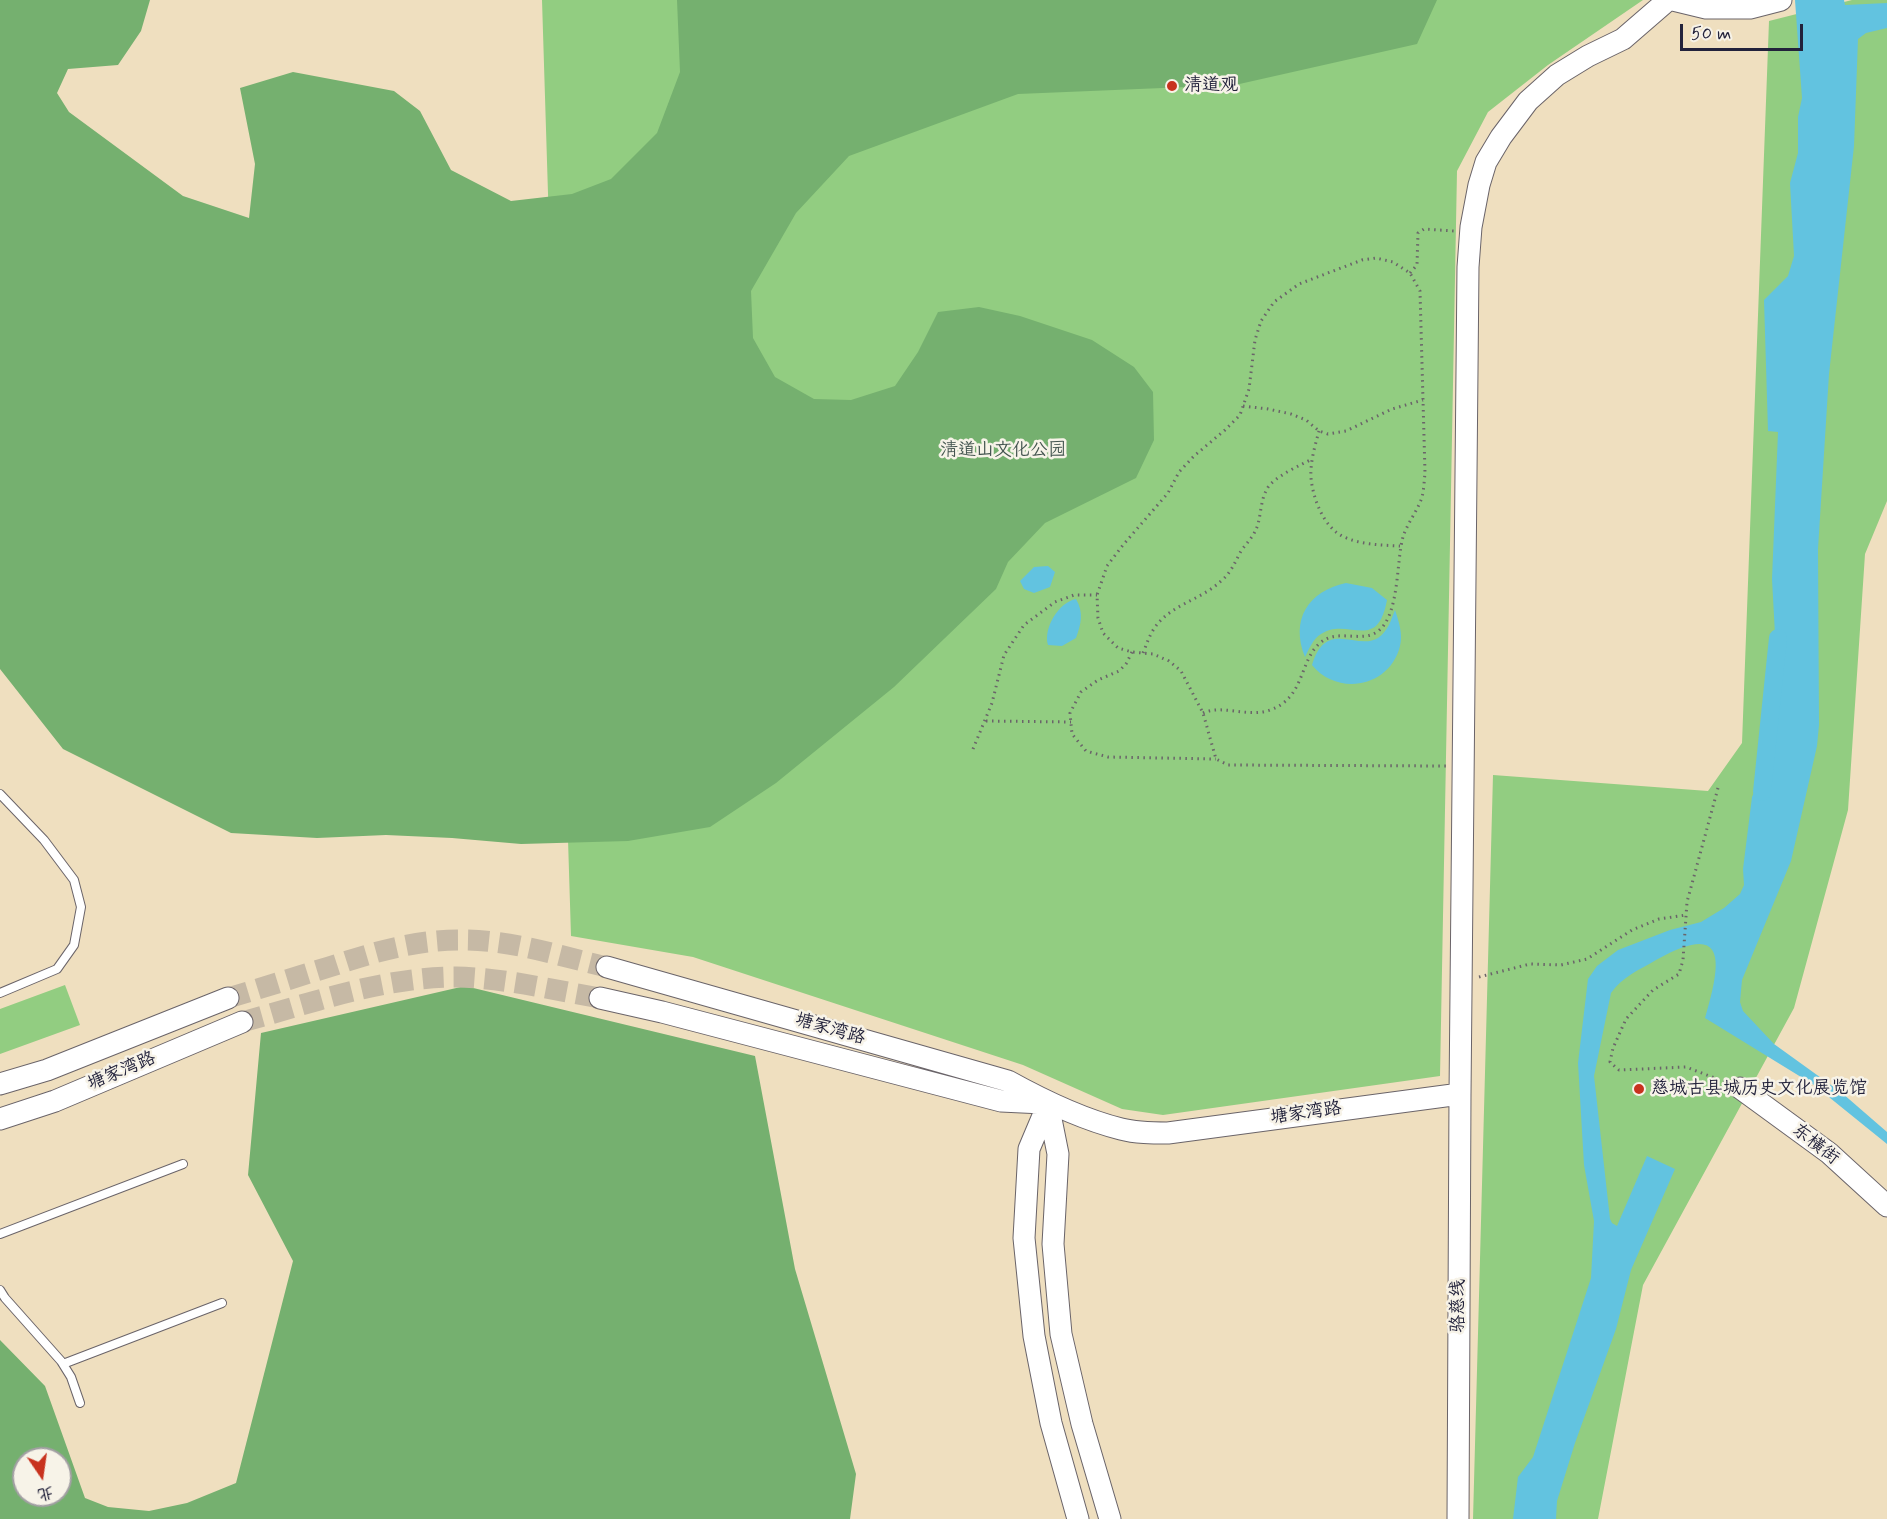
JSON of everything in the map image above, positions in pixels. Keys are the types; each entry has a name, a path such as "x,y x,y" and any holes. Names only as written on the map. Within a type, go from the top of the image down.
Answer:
{"street":[{"name":"骆慈线","path":"1458,1519 1463,766 1470,231 1479,184 1486,162 1501,137 1528,101 1557,75 1588,56 1623,39 1668,0"},
{"path":"1673,0 1706,8 1750,8 1781,0"},
{"name":"塘家湾路","path":"607,967 1008,1081 1048,1104 1121,1129 1141,1132 1168,1133 1460,1094"},
{"name":"塘家湾路","path":"0,1084 47,1070 228,998"},
{"name":"塘家湾路","path":"600,998 662,1012 1001,1101 1048,1104"},
{"name":"塘家湾路","path":"0,1119 55,1101 242,1022"},
{"name":"东横街","path":"1740,1088 1829,1154 1887,1206"},
{"path":"1048,1104 1029,1149 1024,1238 1036,1347 1051,1423 1078,1519"},
{"path":"1048,1104 1058,1154 1053,1244 1061,1334 1082,1424 1110,1519"}],"lane":[{"path":"0,794 44,840 74,880 81,907 74,945 57,969 0,993"},
{"path":"0,1234 183,1164"},
{"path":"0,1290 63,1364 71,1377 80,1403"},
{"path":"63,1364 222,1303"}],"path":[{"path":"1410,273 1417,265 1418,233 1424,230 1470,231"},
{"path":"1203,713 1210,710 1251,714 1270,710 1284,703 1299,683 1311,655 1320,643 1340,634 1372,635 1380,630 1386,621 1396,593 1404,534 1422,499 1425,473 1419,291 1410,273 1394,262 1376,258 1362,260 1299,284 1274,302 1262,321 1255,340 1249,388 1240,415 1179,472 1168,493 1123,544 1107,567 1097,596 1098,618 1103,633 1118,648 1154,654 1169,661 1181,671 1203,713 1216,759"},
{"path":"1243,406 1291,414 1306,420 1319,431 1328,434 1346,431 1392,409 1423,400"},
{"path":"1319,431 1312,459 1311,478 1317,502 1327,522 1342,536 1365,544 1401,546"},
{"path":"1143,653 1152,631 1164,617 1222,581 1231,569 1242,550 1251,541 1258,526 1266,489 1273,482 1312,459"},
{"path":"974,749 992,703 1004,655 1024,625 1055,602 1074,596 1097,596"},
{"path":"1132,652 1126,664 1119,671 1098,680 1081,692 1070,713 1072,734 1086,751 1108,757 1216,759 1228,765 1463,766"},
{"path":"985,721 1071,722"},
{"path":"1718,789 1687,902 1683,960 1679,974 1653,990 1626,1018 1613,1048 1610,1062 1619,1070 1686,1067 1740,1088"},
{"path":"1461,981 1530,964 1561,965 1587,959 1632,930 1659,919 1686,915"}],"green space":[{"path":"0,0 150,0 141,31 118,65 68,69 57,93 69,112 183,196 249,218 255,164 240,88 293,72 394,91 420,111 451,170 511,201 572,194 611,179 657,133 680,72 677,0 1437,0 1417,44 1235,85 1018,94 849,156 796,213 751,291 753,338 775,377 814,399 851,400 895,386 918,352 938,312 979,307 1020,316 1092,340 1134,367 1153,392 1154,440 1136,478 1045,523 1008,562 996,589 894,687 776,783 710,827 628,841 521,844 386,835 317,838 231,833 63,749 0,669"},
{"name":"清道山文化公园","path":"542,0 1643,0 1548,65 1488,112 1457,171 1440,1076 1163,1115 1122,1109 1023,1065 693,957 571,936"},
{"path":"1852,0 1887,0 1887,501 1865,554 1848,810 1794,1008 1643,1285 1598,1519 1473,1519 1493,775 1708,791 1742,743 1769,21"},
{"path":"65,985 80,1025 0,1054 0,1009"},
{"path":"465,986 755,1056 795,1269 856,1474 850,1519 0,1519 0,1340 45,1386 67,1447 12,1447 12,1507 72,1507 72,1462 85,1498 108,1507 149,1511 187,1503 236,1483 293,1261 248,1175 261,1033"}],"water":[{"path":"1795,0 1844,0 1845,5 1887,3 1887,28 1866,33 1858,39 1854,146 1829,374 1818,549 1819,725 1817,746 1791,861 1742,980 1740,1002 1743,1011 1774,1044 1842,1093 1887,1132 1887,1144 1814,1085 1705,1018 1716,965 1714,953 1708,946 1697,944 1680,948 1637,971 1615,987 1611,993 1594,1076 1612,1223 1617,1226 1647,1156 1675,1169 1631,1270 1616,1329 1557,1501 1556,1519 1513,1519 1518,1477 1533,1457 1591,1278 1594,1221 1584,1165 1578,1063 1588,979 1597,966 1618,950 1670,930 1701,922 1724,908 1740,894 1744,885 1743,869 1752,797 1773,752 1779,709 1772,579 1778,432 1768,431 1764,300 1788,276 1794,256 1790,183 1798,153 1798,117 1802,98"},
{"path":"1048,566 1055,572 1050,587 1034,593 1024,589 1020,581 1034,567"},
{"path":"1346,583 1372,588 1387,600 1382,616 1376,626 1369,630 1341,629 1321,634 1313,641 1305,657 1300,631 1301,619 1306,609 1321,593"},
{"path":"1076,599 1081,618 1076,638 1062,646 1048,645 1050,624 1058,610"},
{"path":"1395,610 1401,632 1401,642 1394,660 1386,671 1362,683 1349,684 1323,675 1312,665 1318,651 1325,643 1333,639 1370,641 1378,638 1387,629"}],"waterway":[{"path":"1762,792 1778,638"}],"tunnel":[{"path":"228,998 377,952 425,942 459,940 496,942 607,967"},
{"path":"242,1022 348,992 429,978 456,977 492,980 600,998"}],"place":[{"name":"清道观","path":"1172,86"},
{"name":"慈城古县城历史文化展览馆","path":"1639,1089"}]}
